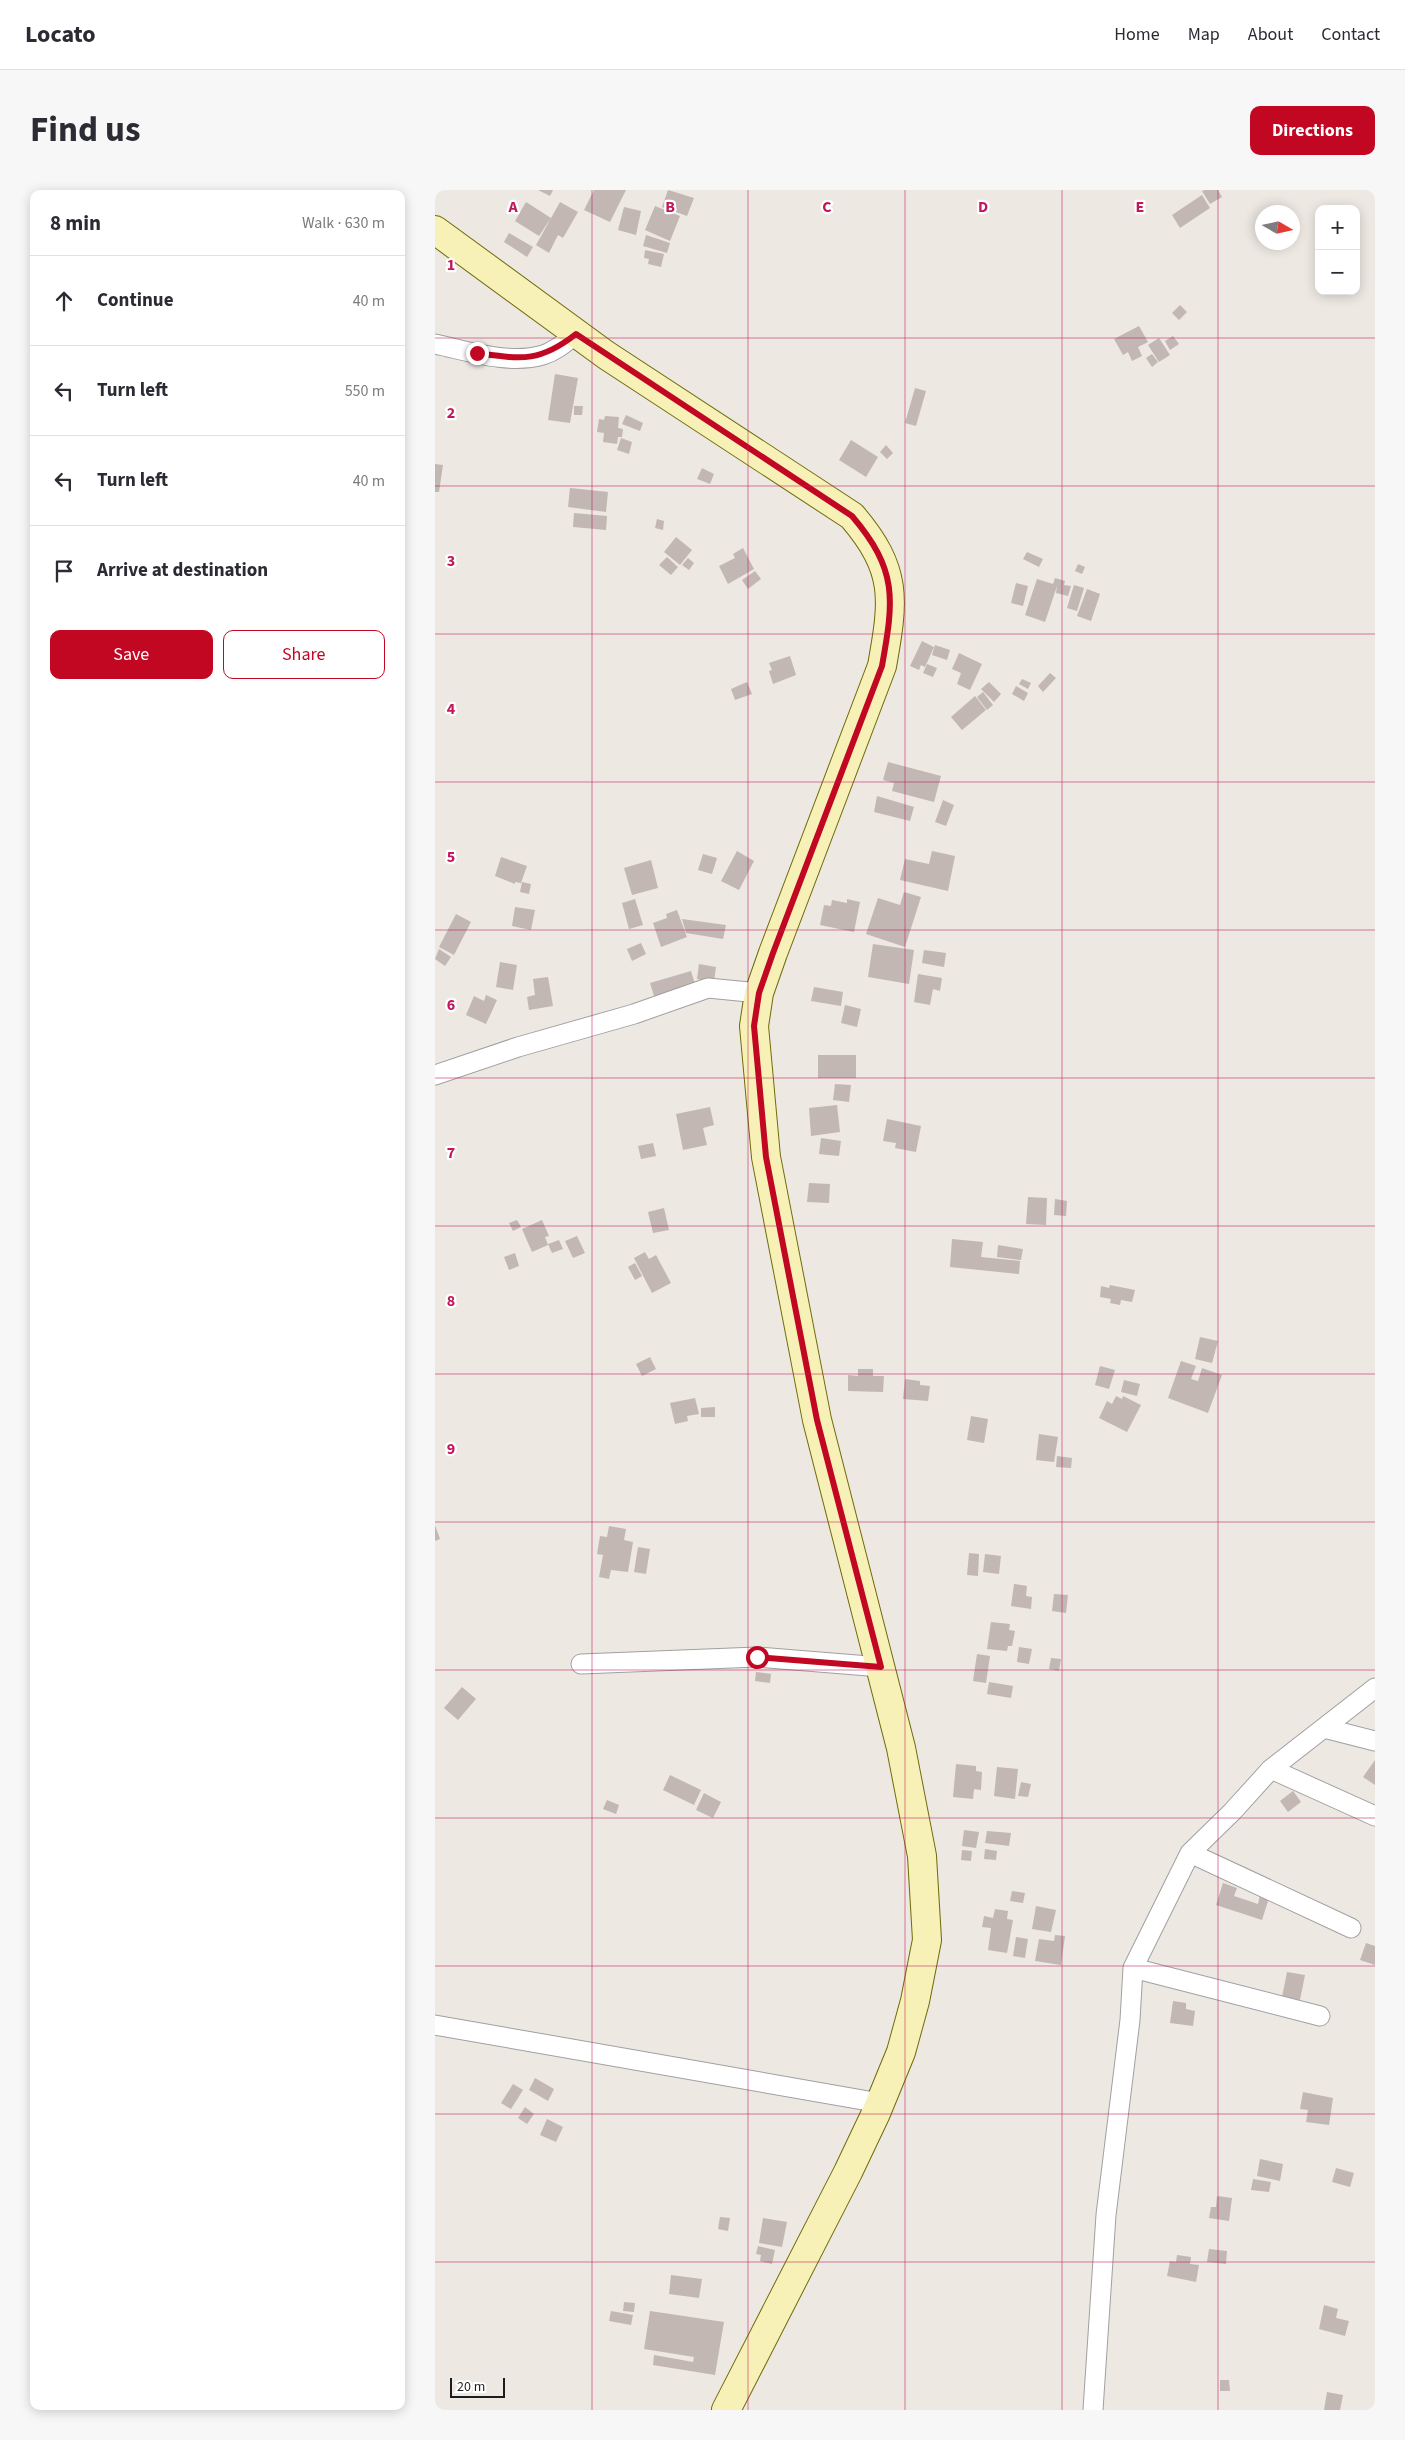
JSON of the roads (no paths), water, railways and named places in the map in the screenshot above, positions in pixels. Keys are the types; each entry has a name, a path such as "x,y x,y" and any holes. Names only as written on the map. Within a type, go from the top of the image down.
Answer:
{"street":[{"path":"435,230 576,334 852,516 870,537 883,560 890,582 888,634 882,666 759,993 754,1026 766,1157 817,1420 901,1748 922,1856 927,1940 915,2001 901,2052 880,2103 848,2172 726,2410"},
{"path":"435,344 517,359 543,355 558,349 576,334"},
{"path":"435,1075 634,1014 707,988 759,993"},
{"path":"581,1664 757,1657 881,1667"},
{"path":"1093,2410 1106,2215 1130,2020 1133,1968 1190,1853 1232,1812 1271,1769 1375,1688"},
{"path":"1324,1728 1375,1742"},
{"path":"1271,1769 1375,1816"},
{"path":"1190,1853 1351,1928"},
{"path":"1133,1968 1320,2016"},
{"path":"435,2025 880,2103"}]}
